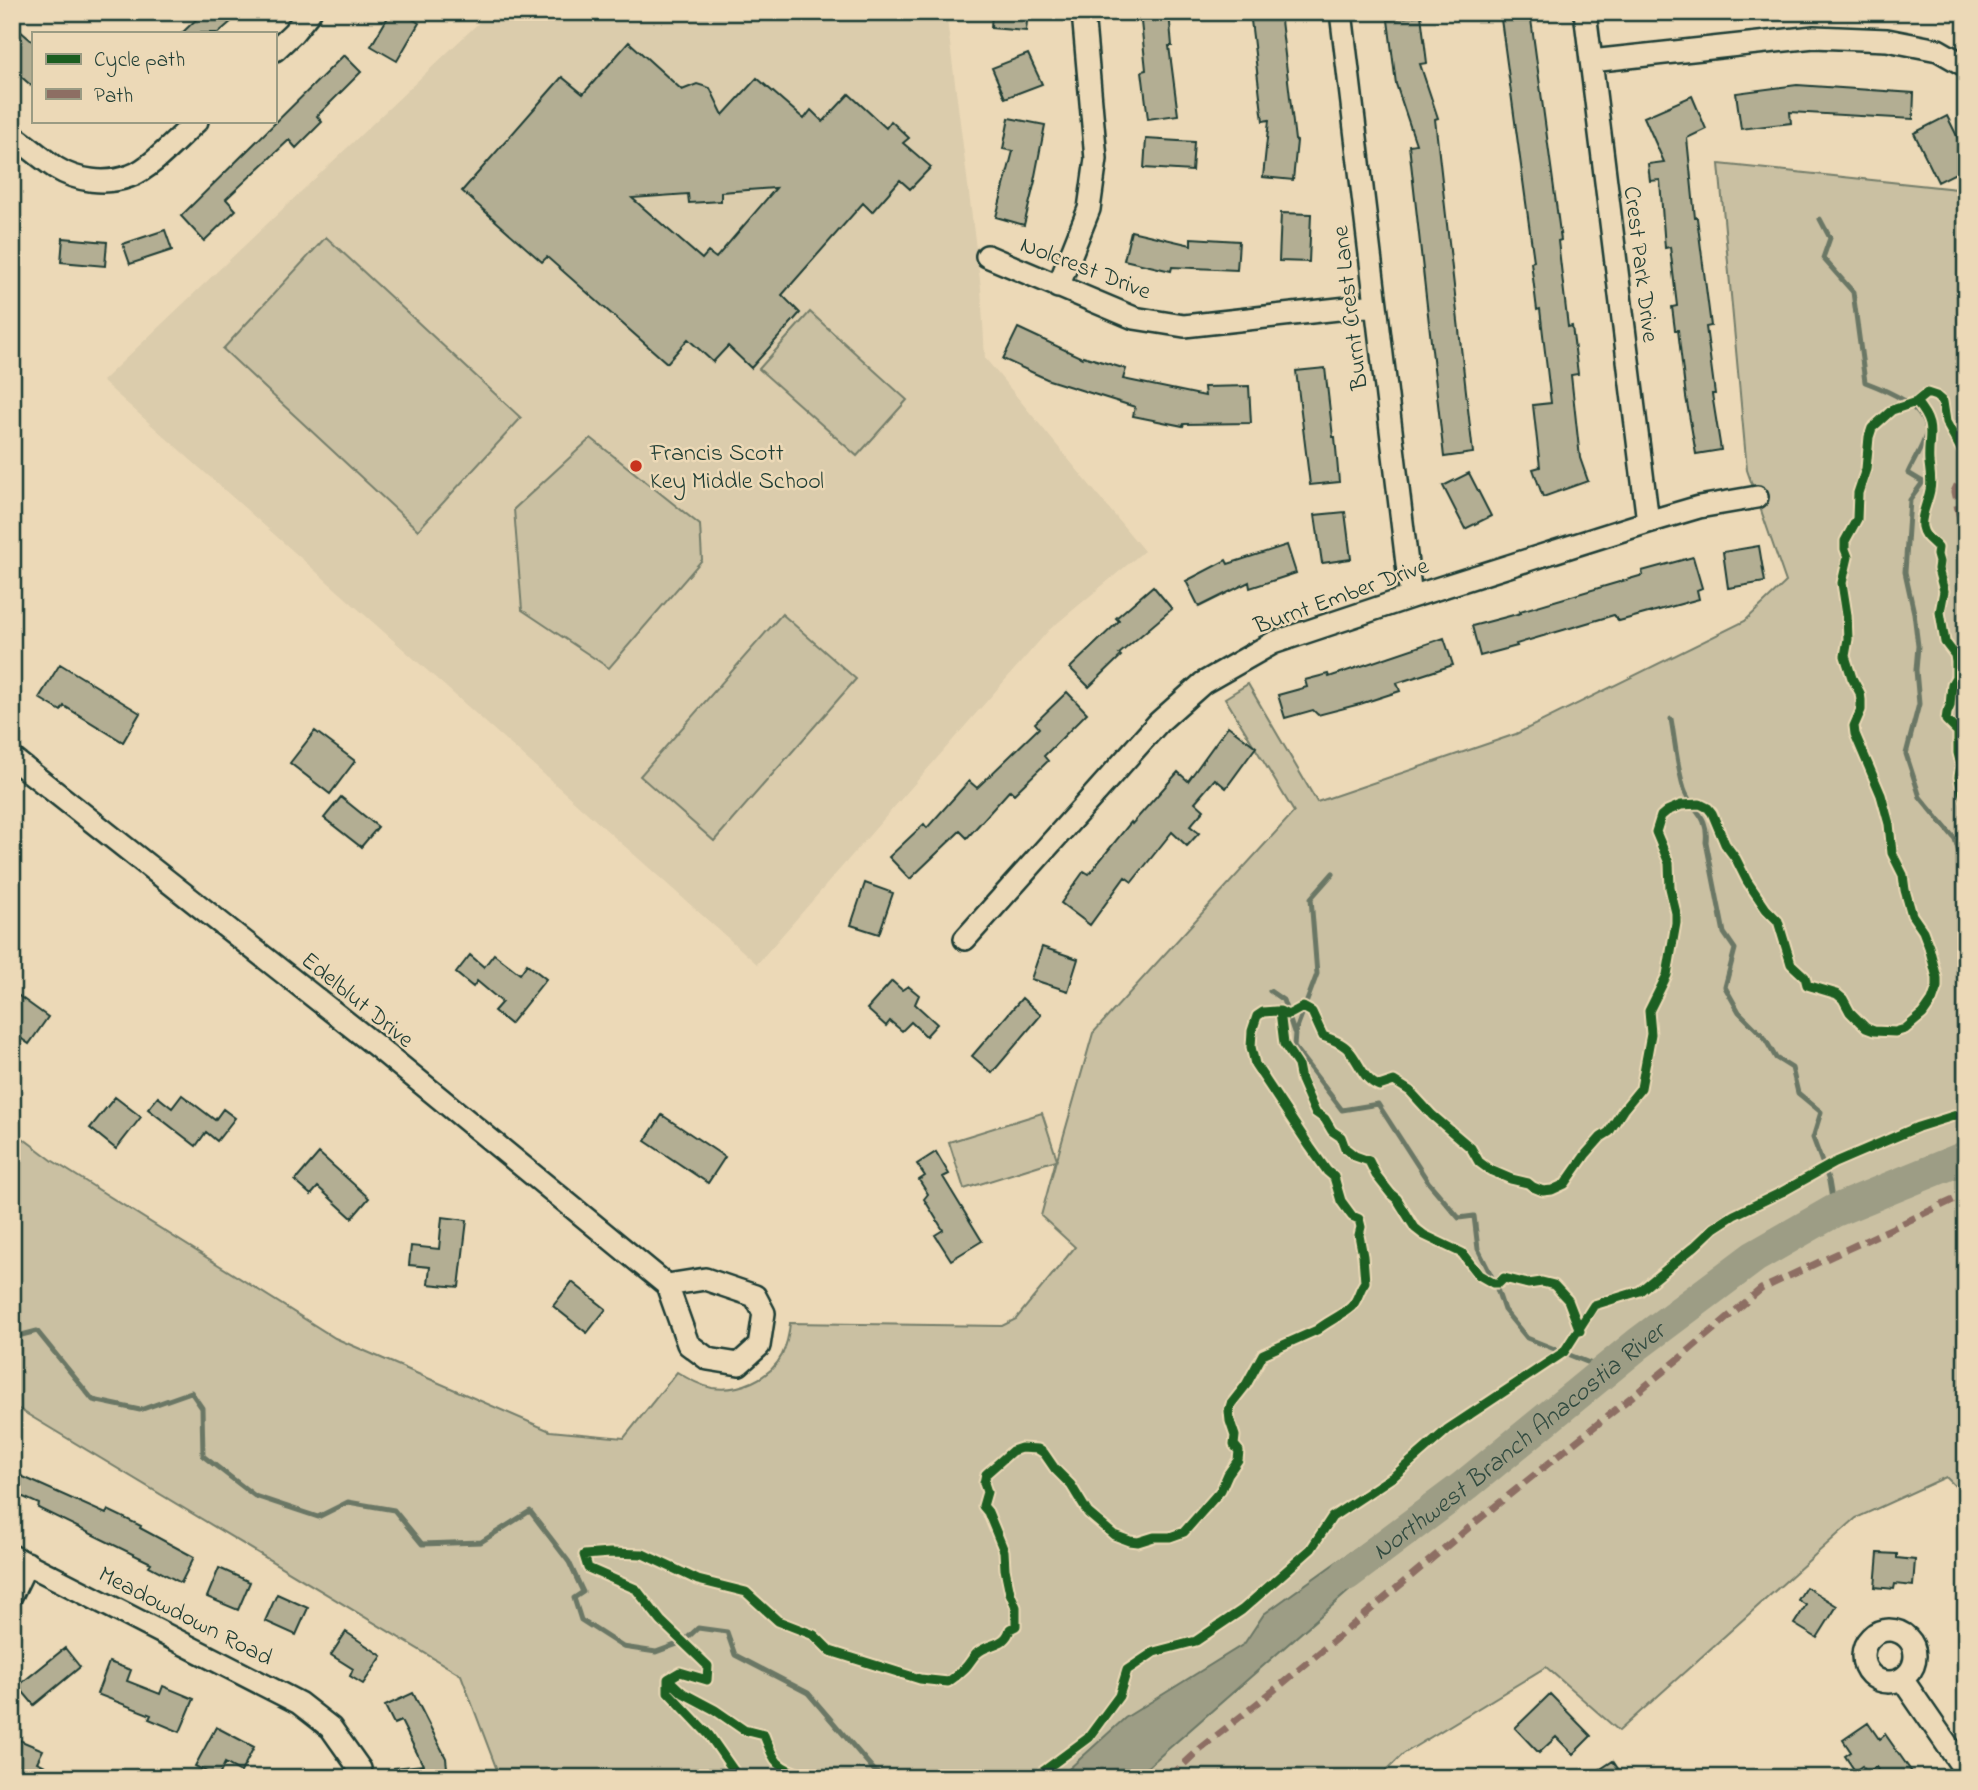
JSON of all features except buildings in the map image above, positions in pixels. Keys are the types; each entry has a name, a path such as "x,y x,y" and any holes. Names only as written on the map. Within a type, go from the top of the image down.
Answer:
{"street":[{"path":"276,49 310,12"},
{"path":"1058,287 1089,209 1096,159 1083,12"},
{"name":"Burnt Crest Lane","path":"1341,12 1411,597"},
{"name":"Crest Park Drive","path":"1585,12 1648,522"},
{"path":"1591,61 1814,37 1887,40 1938,50 1966,66"},
{"path":"12,135 57,169 83,180 108,181 131,176 154,160 196,122"},
{"name":"Nolcrest Drive","path":"987,256 1134,318 1184,326 1375,305"},
{"name":"Burnt Ember Drive","path":"965,939 1159,722 1203,683 1273,643 1648,522 1699,508 1757,497"},
{"name":"Edelblut Drive","path":"12,758 375,1045 667,1285"},
{"path":"705,1279 755,1296 764,1313 759,1346 739,1364 708,1359 688,1344 667,1285 705,1279"},
{"path":"12,1594 20,1560"},
{"name":"Meadowdown Road","path":"20,1560 299,1703 331,1728 360,1769 362,1778"},
{"path":"1902,1679 1966,1772"}],"shaded area":[{"name":"Francis Scott Key Middle School","path":"490,12 946,12 981,288 985,358 1144,551 1049,630 757,964 102,381"},
{"path":"1719,164 1966,190 1966,1497 1946,1477 1856,1518 1619,1731 1546,1667 1403,1754 1379,1778 500,1778 461,1675 12,1405 12,1130 53,1161 335,1338 550,1431 624,1438 677,1372 712,1388 732,1388 752,1382 770,1371 777,1363 785,1347 790,1323 1002,1326 1016,1319 1075,1247 1041,1216 1056,1160 964,1189 949,1142 1042,1113 1057,1159 1093,1033 1294,812 1225,698 1248,684 1317,802 1516,734 1745,621 1786,582 1747,470"},
{"path":"326,237 521,418 418,530 223,349"},
{"path":"810,312 907,400 857,456 759,369"},
{"path":"591,438 700,525 702,560 609,668 522,610 514,509"},
{"path":"782,614 856,679 714,841 640,776"},
{"path":"1398,1518 1367,1575 1135,1778 1059,1778 1125,1718 1244,1644 1264,1614"}],"waterway":[{"path":"1820,219 1830,238 1823,258 1853,292 1865,382 1912,406 1924,422 1925,436 1908,473 1923,482 1910,500 1905,572 1918,646 1916,670 1919,704 1906,754 1920,797 1955,839 1962,863 1966,866"},
{"path":"1671,719 1684,789 1705,825 1724,933 1735,949 1725,987 1739,1012 1764,1037 1776,1058 1792,1068 1798,1093 1821,1112 1813,1138 1829,1181 1834,1211"},
{"path":"1333,873 1311,898 1317,974 1295,1033 1294,1047 1342,1110 1378,1104 1429,1183 1459,1218 1474,1216 1478,1249 1495,1283 1504,1310 1527,1338 1607,1370"},
{"path":"1270,991 1283,1000 1294,1032"},
{"name":"Northwest Branch Anacostia River","path":"1347,1574 1462,1488 1638,1344 1754,1257 1834,1211 1966,1157"},
{"path":"12,1334 14,1337 37,1331 93,1400 140,1410 191,1392 202,1408 203,1456 255,1496 318,1517 348,1502 394,1510 422,1544 481,1542 530,1511 569,1562 583,1592 574,1598 581,1620 623,1647 656,1652 683,1642 698,1628 727,1632 735,1655 808,1693 874,1770 886,1778"}],"marked path":[{"path":"1966,466 1954,492 1961,523 1966,532"},
{"path":"1169,1778 1201,1748 1761,1289 1966,1194"}],"cycle path":[{"path":"739,1778 709,1735 668,1692 668,1679 680,1672 707,1680 708,1666 661,1621 636,1589 588,1568 584,1555 643,1554 698,1580 746,1592 778,1621 814,1635 830,1651 920,1679 948,1682 978,1653 1002,1641 1010,1629 1016,1626 1016,1607 1010,1593 1004,1551 983,1506 987,1492 984,1483 986,1474 1012,1451 1021,1448 1038,1449 1044,1453 1071,1485 1088,1513 1114,1535 1138,1542 1184,1532 1221,1490 1238,1460 1239,1451 1234,1445 1235,1436 1229,1411 1263,1354 1317,1330 1343,1313 1353,1304 1365,1282 1359,1219 1352,1216 1341,1201 1334,1177 1310,1147 1255,1064 1251,1047 1252,1031 1257,1016 1263,1012 1280,1011 1288,1015 1303,1007 1312,1012 1323,1036 1348,1050 1369,1080 1379,1086 1394,1081 1410,1091 1432,1115 1471,1148 1479,1162 1490,1170 1543,1191 1565,1184 1586,1154 1609,1132 1641,1088 1651,1034 1649,1011 1667,975 1676,923 1669,863 1656,832 1661,816 1667,811 1681,805 1700,804 1712,813 1725,844 1747,881 1766,909 1778,921 1791,964 1805,977 1807,985 1837,994 1850,1012 1866,1028 1874,1031 1895,1032 1905,1029 1923,1014 1932,1001 1937,978 1929,947 1923,931 1912,915 1903,875 1892,853 1889,824 1881,795 1855,734 1854,726 1861,710 1861,700 1845,656 1848,639 1842,583 1848,557 1845,541 1857,519 1858,493 1866,469 1872,428 1892,410 1916,402 1927,393 1936,396 1943,402 1946,422 1966,458"},
{"path":"1916,402 1927,419 1930,432 1931,484 1922,527 1926,536 1938,548 1938,569 1944,591 1940,612 1945,642 1955,655 1956,662 1956,677 1952,684 1946,720 1958,732 1961,765 1959,777 1966,801"},
{"path":"1280,1011 1284,1044 1298,1065 1301,1080 1315,1112 1341,1137 1345,1148 1355,1156 1369,1161 1376,1175 1397,1199 1415,1228 1462,1253 1479,1275 1493,1283 1499,1283 1504,1278 1528,1284 1542,1282 1554,1285 1568,1300 1580,1331"},
{"path":"1034,1778 1088,1738 1119,1696 1127,1670 1154,1652 1196,1641 1242,1610 1311,1549 1332,1517 1394,1476 1448,1429 1564,1352 1594,1305 1640,1291 1714,1228 1834,1163 1918,1127 1966,1112"},
{"path":"668,1679 683,1693 744,1730 764,1735 780,1765 812,1778"}],"place":[{"name":"Francis Scott Key Middle School","path":"636,466"}]}
